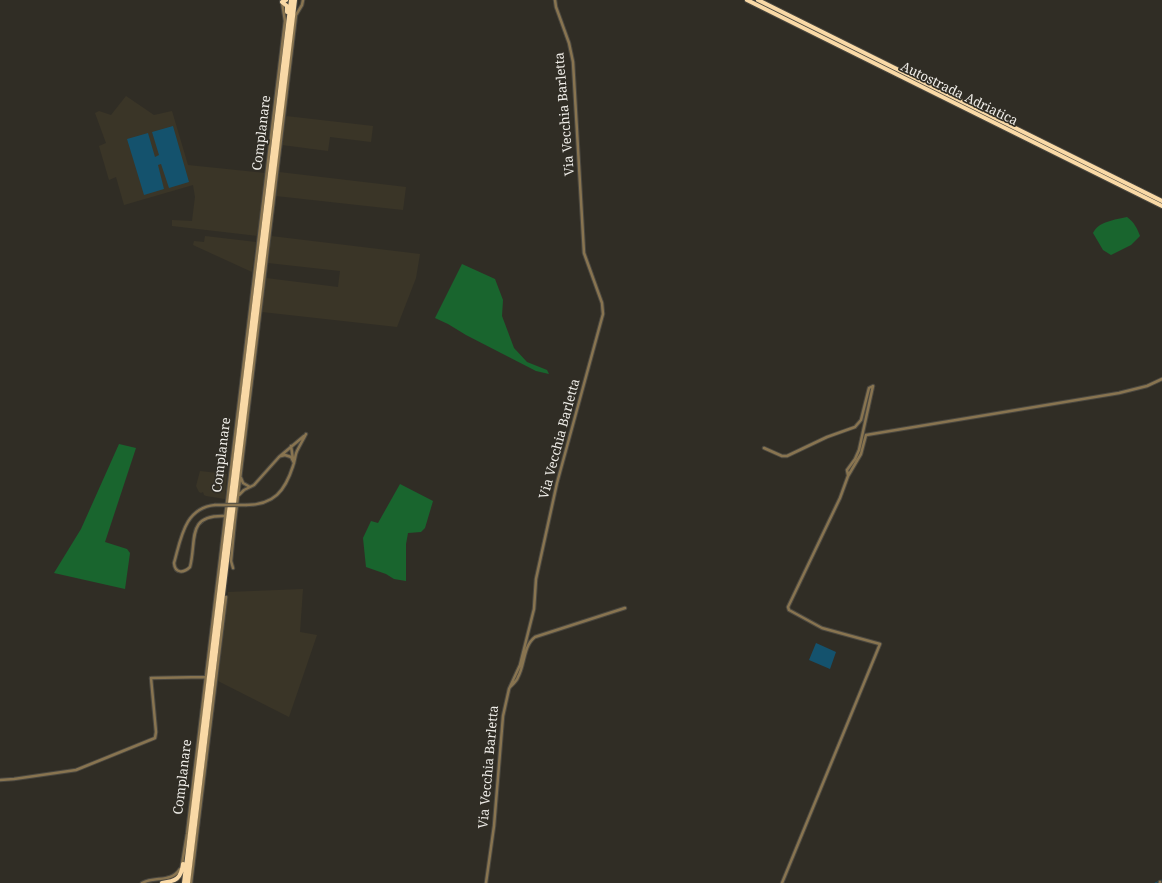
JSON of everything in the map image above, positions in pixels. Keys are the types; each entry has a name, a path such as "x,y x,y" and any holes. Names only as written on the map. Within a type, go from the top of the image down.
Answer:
{"highway":[{"path":"184,883 291,0"},
{"path":"188,883 295,0"},
{"path":"293,13 296,9 297,2 301,0"},
{"name":"Autostrada Adriatica","path":"747,0 1162,206"},
{"name":"Autostrada Adriatica","path":"758,0 1162,201"},
{"path":"284,1 288,8 288,20"},
{"path":"162,883 175,880 180,875 188,845"}],"street":[{"name":"Complanare","path":"233,568 231,560 240,476 296,15 302,4 301,0"},
{"name":"Via Vecchia Barletta","path":"486,883 494,826 503,716 509,689 520,665 534,609 534,591 536,580 557,483 603,314 602,303 584,253 573,62 569,43 556,7 556,0"},
{"name":"Complanare","path":"142,883 149,880 169,879 178,872 182,866 285,21 282,9 284,1"},
{"path":"782,883 880,644 822,628 788,609 840,498 848,476 861,454 867,434 1123,392 1147,386 1162,379"},
{"path":"764,448 782,456 787,456 827,437 856,427 861,420 869,388 872,386 858,454 847,470 848,476"},
{"path":"224,516 210,517 199,523 196,529 190,567 186,571 182,572 177,570 174,567 174,564 184,529 193,513 201,508 215,505 246,505 262,503 277,496 284,487 297,452 306,434 279,457 259,480 241,492 238,499"},
{"path":"291,446 294,463"},
{"path":"291,446 295,448 297,452"},
{"path":"279,457 285,455 291,458 294,463"},
{"path":"240,476 243,483 250,487"},
{"path":"239,487 250,487"},
{"name":"Complanare","path":"191,883 226,597"},
{"path":"509,689 518,678 527,648 535,637 625,608"},
{"path":"0,780 76,770 155,738 156,732 151,678 205,677"}],"shaded area":[{"path":"126,96 154,115 172,111 188,165 265,173 258,236 172,226 172,220 192,221 195,197 193,185 124,205 116,177 109,180 99,146 106,143 95,113 99,111 111,115"},
{"path":"286,116 373,126 371,142 330,137 328,151 282,145"},
{"path":"279,172 406,187 403,210 276,196"},
{"path":"205,236 256,242 252,272 193,245 194,241 204,242"},
{"path":"271,236 420,254 416,278 397,327 262,312 266,278 338,287 340,271 268,263"},
{"path":"200,471 227,474 225,499 206,496 203,492 199,492 196,486"},
{"path":"303,589 300,632 317,635 289,717 218,681 228,592"}],"green space":[{"path":"1127,217 1135,225 1140,236 1131,245 1111,255 1103,250 1093,233 1103,223"},
{"path":"462,264 495,279 503,300 502,316 514,348 527,362 547,370 549,374 536,371 435,318"},
{"path":"119,444 136,448 105,542 127,549 130,553 125,589 54,573 81,529"},
{"path":"400,484 433,501 425,528 421,532 408,533 406,544 406,581 394,579 386,574 366,567 363,538 371,521 378,523"}],"water":[{"path":"173,126 189,182 169,188 161,164 158,165 164,189 144,195 127,139 148,133 155,157 159,155 152,132"},
{"path":"816,643 836,652 830,669 809,660"}],"waterway":[{"path":"1155,883 1162,880"}]}
